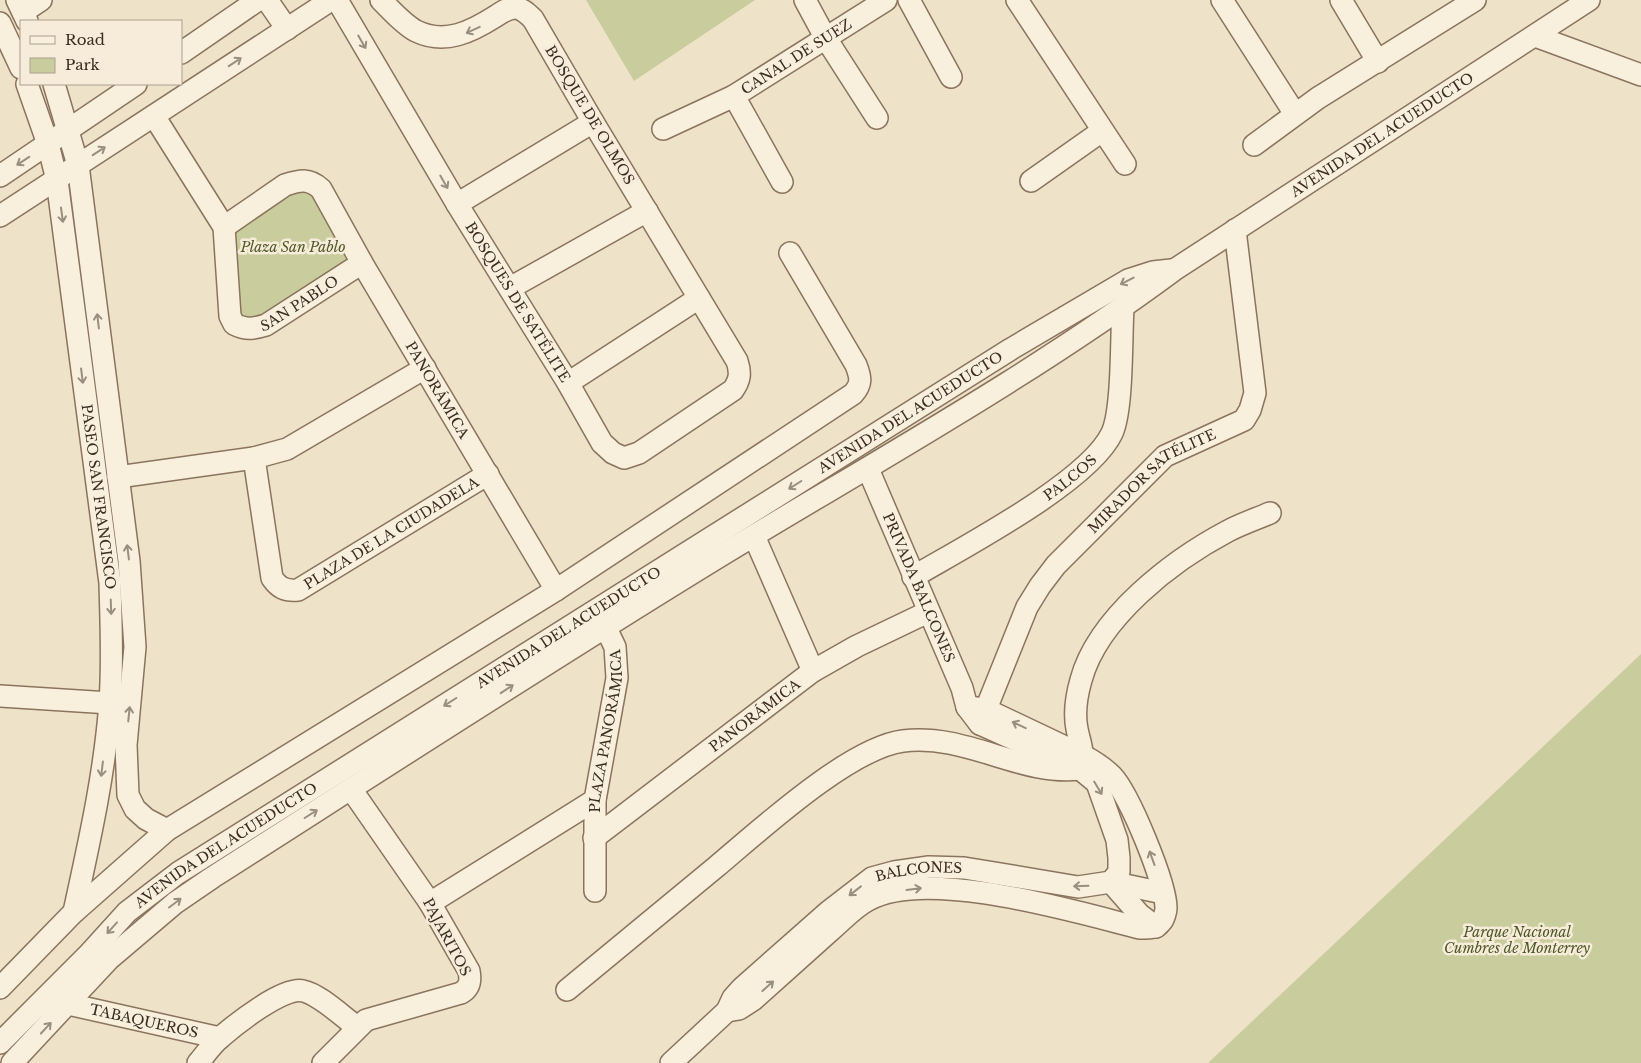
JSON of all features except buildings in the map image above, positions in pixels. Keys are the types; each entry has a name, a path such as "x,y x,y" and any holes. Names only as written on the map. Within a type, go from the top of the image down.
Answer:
{"street":[{"path":"22,11 41,0"},
{"path":"182,52 258,0"},
{"path":"267,0 287,29"},
{"path":"0,216 331,0"},
{"name":"BOSQUES DE SATÉLITE","path":"337,0 457,204 568,383 602,443 613,453 624,458 638,453 733,390 739,381 740,370 737,361"},
{"name":"BOSQUE DE OLMOS","path":"382,0 416,30 436,37 455,36 472,31 508,9 516,8 533,18 593,122 737,361"},
{"path":"805,0 824,37 877,118"},
{"name":"CANAL DE SUEZ","path":"663,129 734,96 824,37 886,0"},
{"path":"909,0 951,77"},
{"path":"1017,0 1125,164"},
{"path":"1222,0 1295,114"},
{"path":"1341,0 1378,62"},
{"name":"AVENIDA DEL ACUEDUCTO","path":"12,1063 109,959 175,903 605,626 868,468 1123,308 1174,270 1589,0"},
{"path":"1254,145 1295,114 1378,62 1463,3"},
{"path":"0,23 20,66"},
{"path":"1535,36 1641,75"},
{"name":"PASEO SAN FRANCISCO","path":"27,85 48,144 57,180 110,583 112,651 110,703 100,787 74,912"},
{"name":"PASEO SAN FRANCISCO","path":"54,85 78,165 129,561 135,647 126,745 128,795 135,809 146,819 167,830"},
{"path":"0,176 135,85"},
{"path":"734,96 782,182"},
{"path":"154,116 224,227"},
{"path":"457,204 593,122"},
{"path":"1031,181 1102,131"},
{"name":"PANORÁMICA","path":"224,227 285,185 296,181 314,182 321,189 362,263 556,590"},
{"path":"510,288 647,211"},
{"name":"SAN PABLO","path":"224,227 230,316 234,324 242,329 253,329 266,325 362,263"},
{"name":"MIRADOR SATÉLITE","path":"977,713 1027,606 1056,565 1165,456 1244,420 1250,410 1254,393 1235,230"},
{"path":"0,988 74,912 167,830 556,590 853,394 860,386 861,377 856,365 790,253"},
{"name":"AVENIDA DEL ACUEDUCTO","path":"0,1043 88,955 127,912 178,873 1011,349 1128,280 1153,272 1174,270"},
{"path":"568,383 699,298"},
{"name":"PALCOS","path":"913,577 1070,480 1095,458 1112,432 1117,404 1123,308"},
{"path":"118,477 254,458 287,449 425,368"},
{"name":"PLAZA DE LA CIUDADELA","path":"254,458 272,578 279,588 288,591 298,590 488,474"},
{"name":"PRIVADA BALCONES","path":"868,468 928,612 962,688 977,713"},
{"path":"977,713 1082,763 1099,765 1113,777 1124,794 1153,857 1166,908 1159,924 1139,914 1111,882 1119,872 1117,840 1097,783 1082,763 1076,727 1081,679 1098,643 1112,624 1143,591 1178,561 1229,530 1270,514"},
{"path":"754,536 813,671"},
{"name":"PANORÁMICA","path":"594,838 813,671 856,646 928,612"},
{"name":"PLAZA PANORÁMICA","path":"594,891 595,800 617,678 616,647 605,626"},
{"path":"0,696 110,703"},
{"path":"567,990 835,771 876,749 900,741 928,739 950,741 1057,770 1082,763"},
{"name":"PAJARITOS","path":"351,789 430,903 469,971 469,985 461,993 384,1014 366,1020 358,1027"},
{"path":"430,903 595,800"},
{"name":"BALCONES","path":"671,1063 727,1011 733,998 742,988 828,912 872,878 894,872 964,868 1078,887 1111,882 1163,893"},
{"name":"BALCONES","path":"727,1011 739,1008 753,1000 868,899 894,892 918,888 947,888 1017,899 1140,928 1159,924"},
{"name":"TABAQUEROS","path":"198,1063 220,1038 279,996 291,991 302,990 312,994 358,1027"},
{"name":"TABAQUEROS","path":"68,1004 220,1038"},
{"path":"324,1063 358,1027"}],"green space":[{"path":"586,0 755,0 634,81"},
{"name":"Plaza San Pablo","path":"321,189 362,263 266,325 234,324 234,232 278,190"},
{"name":"Parque Nacional Cumbres de Monterrey","path":"1641,654 1641,1063 1208,1063"}]}
